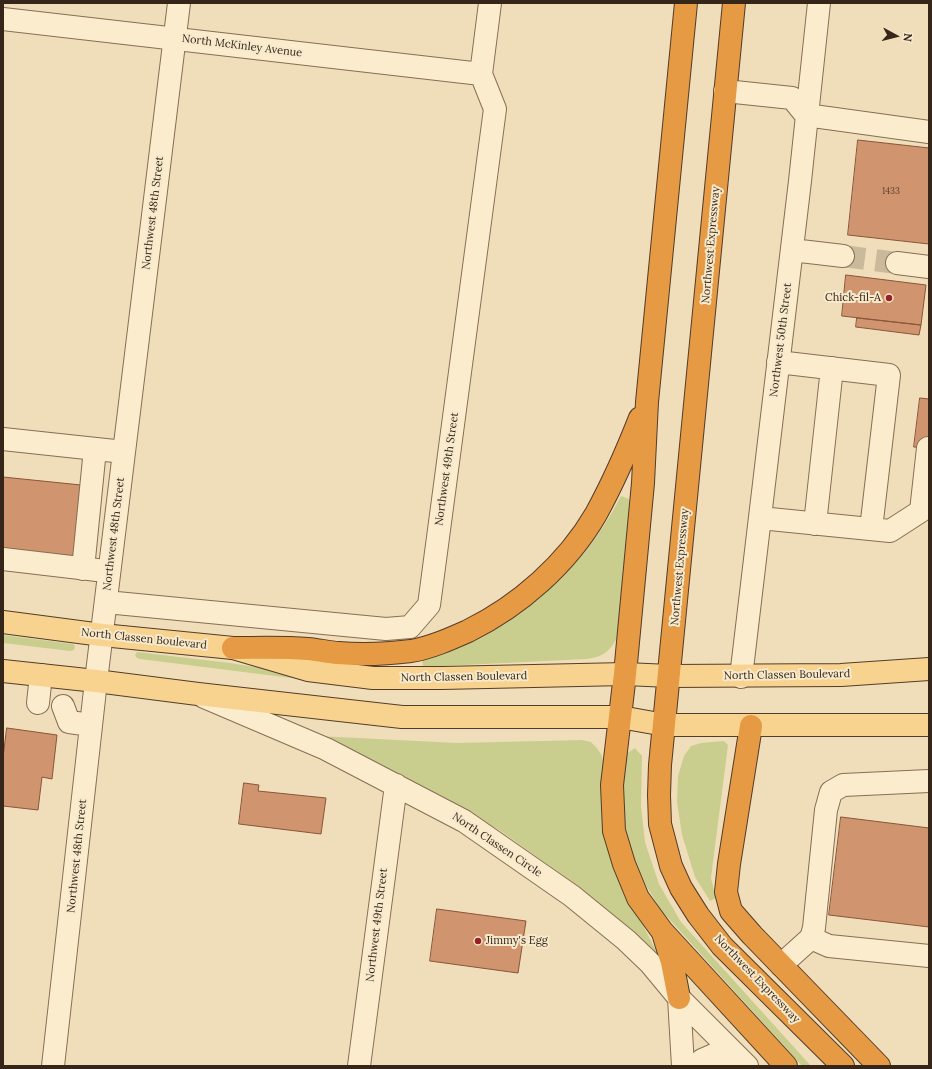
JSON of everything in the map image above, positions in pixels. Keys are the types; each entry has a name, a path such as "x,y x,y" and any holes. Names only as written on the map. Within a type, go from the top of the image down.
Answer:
{"highway":[{"path":"686,3 647,402 643,483 625,674 612,785 614,831 624,864 638,898 662,931 786,1066"},
{"name":"Northwest Expressway","path":"734,3 659,780 660,824 672,866 681,888 698,915 722,946 843,1066"},
{"path":"232,648 308,649 378,654 412,651 448,640 483,624 513,604 541,581 568,553 595,515 621,467 647,402"},
{"path":"751,726 729,864 726,892 731,910 752,935 879,1066"},
{"path":"662,931 672,962 679,998"}],"main road":[{"name":"North Classen Boulevard","path":"3,622 102,635 232,648 308,670 373,678 625,674 741,677 842,675 929,669"},
{"path":"3,671 402,717 620,717 665,725 929,725"}],"street":[{"name":"Northwest 48th Street","path":"53,1066 96,681 179,3"},
{"name":"Northwest 49th Street","path":"106,602 386,629 410,627 429,606 495,109 482,74 490,3"},
{"name":"Northwest 50th Street","path":"741,677 792,250 819,3"},
{"name":"North McKinley Avenue","path":"3,19 482,74"},
{"path":"725,91 792,98 806,115 929,132"},
{"path":"792,250 843,256"},
{"path":"897,263 929,267"},
{"path":"778,362 889,375 871,529"},
{"path":"815,524 832,368"},
{"path":"3,439 124,452"},
{"path":"760,518 890,531 921,511 928,448"},
{"path":"83,568 95,449"},
{"path":"3,559 110,572"},
{"path":"38,703 41,675"},
{"name":"North Classen Circle","path":"198,694 326,749 464,821 572,896 626,940 650,964 679,998 747,1066"},
{"path":"63,706 69,722 91,725"},
{"path":"781,965 811,938 814,928 826,810 831,792 843,785 929,781"},
{"name":"Northwest 49th Street","path":"359,1066 396,785"},
{"path":"811,938 829,946 929,956"},
{"path":"679,998 683,1066"},
{"path":"700,1066 702,1060 718,1053 743,1066"}],"green space":[{"path":"621,496 629,499 629,524 617,638 609,650 602,655 587,659 423,667 422,658 452,651 477,639 531,604 549,589 582,555 609,517"},
{"path":"3,635 73,644 75,646 74,650 70,651 3,643"},
{"path":"137,652 230,663 306,675 307,680 140,659 135,655"},
{"path":"318,736 457,743 582,740 591,742 602,756 601,797 603,825 619,879 662,962 577,885 499,830 480,820 463,807 370,759"},
{"path":"724,741 728,745 711,878 716,898 710,901 695,877 682,835 677,802 678,776 684,756 691,746 701,743"},
{"path":"635,748 642,756 641,806 645,842 659,884 681,922 811,1066 802,1066 661,910 647,887 634,859 624,826 623,793 626,754"}],"building":[{"path":"858,140 929,148 929,244 848,235"},
{"path":"846,275 926,285 921,325 842,316"},
{"path":"857,318 921,325 919,335 856,327"},
{"path":"920,398 929,399 929,448 914,447"},
{"path":"3,477 81,485 74,556 3,549"},
{"path":"7,728 57,735 52,779 42,777 38,810 3,806 3,758"},
{"path":"244,783 259,785 258,791 326,798 321,834 239,824"},
{"path":"841,817 929,828 929,927 829,915"},
{"name":"Jimmy's Egg","path":"437,909 526,921 518,973 430,961"}],"tunnel":[{"path":"843,256 897,263"}],"place":[{"name":"Chick-fil-A","path":"889,298"},
{"name":"Jimmy's Egg","path":"478,941"}]}
